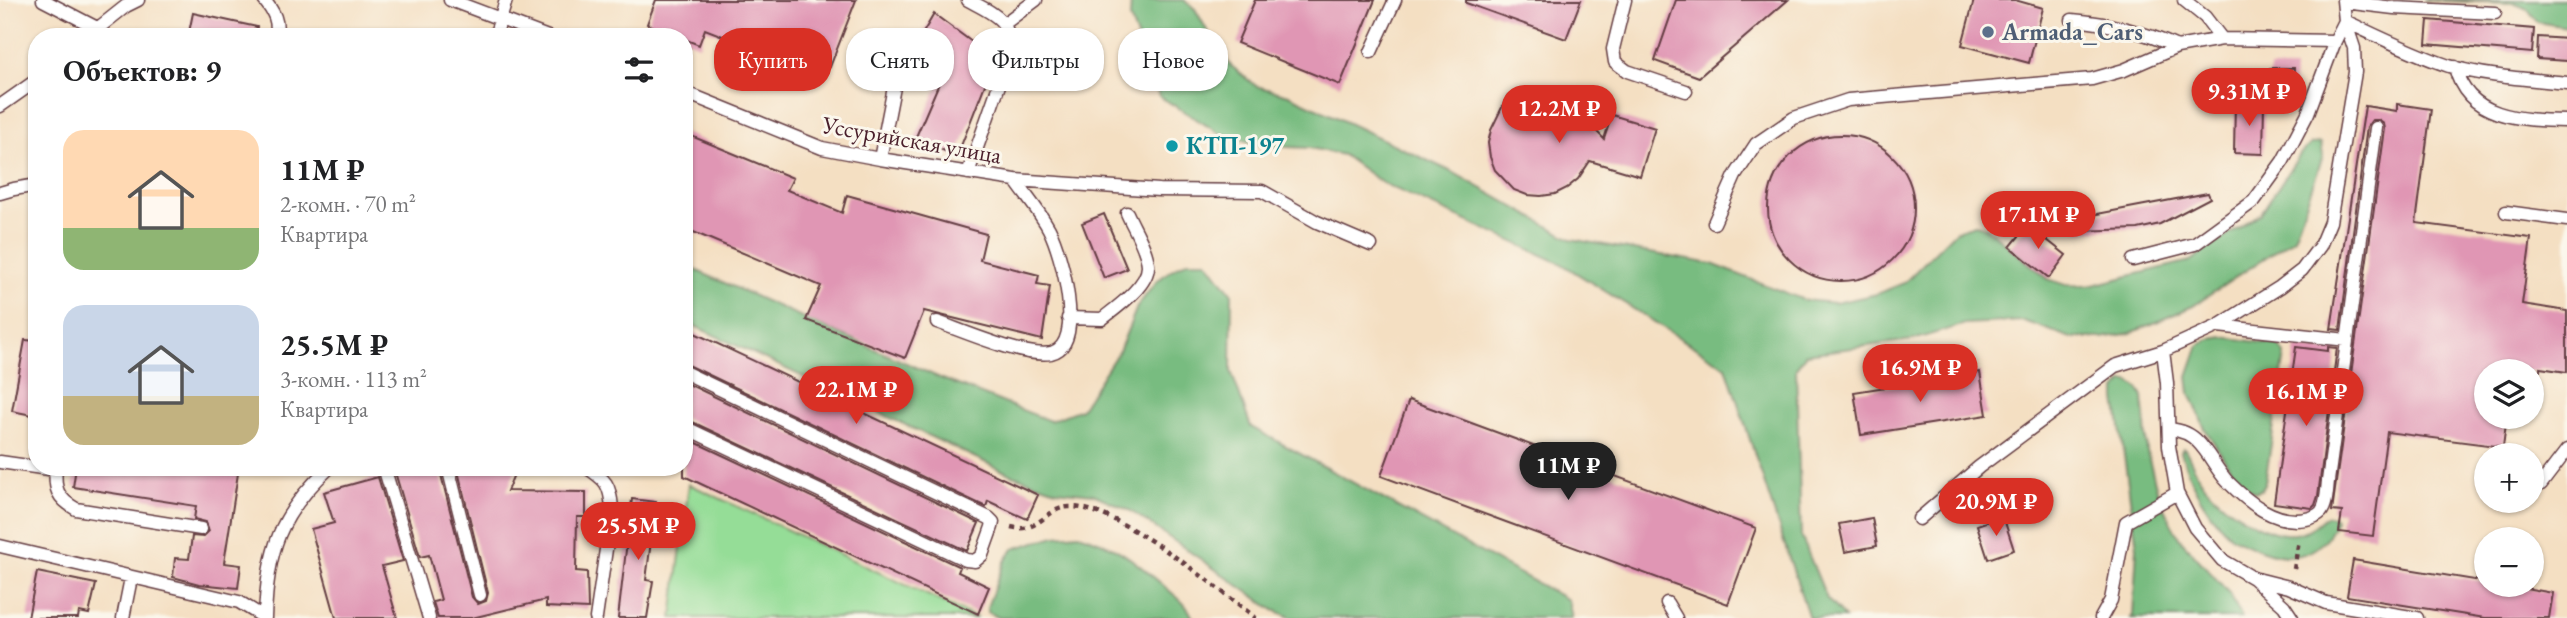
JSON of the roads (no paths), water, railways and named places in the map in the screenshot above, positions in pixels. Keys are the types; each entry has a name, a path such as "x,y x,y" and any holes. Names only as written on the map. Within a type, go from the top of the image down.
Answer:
{"lane":[{"path":"43,0 86,28"},
{"path":"97,28 138,0"},
{"path":"264,0 275,15 278,28"},
{"path":"450,0 526,28"},
{"path":"498,28 506,0"},
{"path":"968,0 997,15 1005,23 1010,38 1010,54 968,173"},
{"path":"1005,23 1036,0"},
{"path":"1371,52 1395,0"},
{"path":"1625,0 1613,49 1615,62 1627,71 1686,91"},
{"path":"2184,0 2205,17 2222,39"},
{"path":"1919,519 1998,452 2115,366 2163,351 2218,326 2302,270 2320,246 2330,222 2355,72 2354,48 2345,20 2344,1 2394,8 2495,13"},
{"path":"2072,20 2104,22 2130,28 2177,47"},
{"path":"2133,260 2195,244 2254,201 2283,161 2302,125 2345,20"},
{"path":"2345,20 2391,43 2455,67 2567,83"},
{"path":"1714,223 1735,176 1756,144 1794,118 1848,100 2092,79 2124,70 2177,47 2222,39 2335,41"},
{"path":"2455,67 2458,82 2468,96 2489,110 2505,116 2567,121"},
{"path":"0,106 28,86"},
{"path":"880,159 893,91"},
{"name":"Уссурийская улица","path":"693,96 822,148 880,159 1015,180 1159,190 1262,191 1317,222 1371,244"},
{"path":"2169,429 2181,430 2197,441 2226,479 2255,505 2281,519 2300,520 2312,517 2323,508 2376,128"},
{"path":"937,322 1030,353 1054,352 1063,347 1068,336 1068,318 1060,255 1048,228 1015,180"},
{"path":"0,193 28,186"},
{"path":"2506,212 2567,220"},
{"path":"1068,318 1102,319 1137,289 1146,276 1148,262 1127,214"},
{"path":"2218,326 2347,340"},
{"path":"2163,351 2169,446 2177,493 2196,528 2222,560 2253,578 2284,607 2291,618"},
{"path":"693,376 989,518 993,522 982,555 975,561 966,560 693,431"},
{"path":"2544,480 2567,450"},
{"path":"0,462 28,466"},
{"path":"56,476 60,498 76,509 201,529"},
{"path":"265,618 266,579 272,549 283,524 320,476"},
{"path":"387,476 429,618"},
{"path":"450,476 480,594"},
{"path":"596,618 612,508 611,491 600,476"},
{"path":"2101,618 2111,600 2126,522 2177,493"},
{"path":"0,546 239,602 265,618"},
{"path":"123,618 131,578"},
{"path":"2253,578 2289,587 2326,603 2417,618"},
{"path":"1667,603 1676,618"}],"place":[{"name":"Armada_Cars","path":"1988,32"},
{"name":"КТП-197","path":"1172,146"}]}
